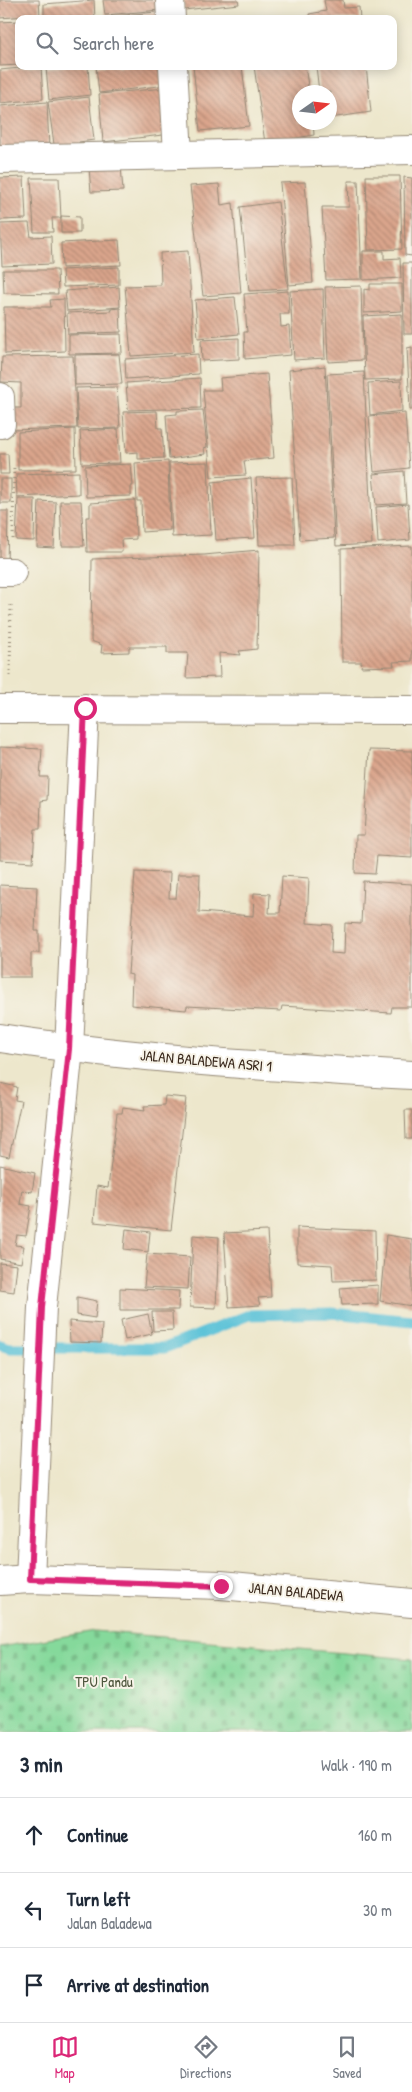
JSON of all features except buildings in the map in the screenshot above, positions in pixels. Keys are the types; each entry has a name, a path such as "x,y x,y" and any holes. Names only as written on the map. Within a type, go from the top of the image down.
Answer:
{"street":[{"path":"170,0 171,15"},
{"path":"173,70 178,154"},
{"path":"0,159 412,150"},
{"path":"0,397 1,424"},
{"path":"30,1579 42,1307 69,1049 85,708"},
{"path":"0,709 412,710"},
{"name":"JALAN BALADEWA ASRI 1","path":"0,1038 69,1049 264,1066 412,1075"},
{"name":"JALAN BALADEWA","path":"0,1581 30,1579 221,1586 412,1603"}],"green space":[{"name":"TPU Pandu","path":"95,1631 412,1659 412,1732 0,1732 0,1647"}],"waterway":[{"path":"0,1345 10,1348 165,1348 249,1315 332,1313 412,1321"}],"route":[{"path":"85,708 69,1049 42,1307 30,1579 221,1586"}]}
